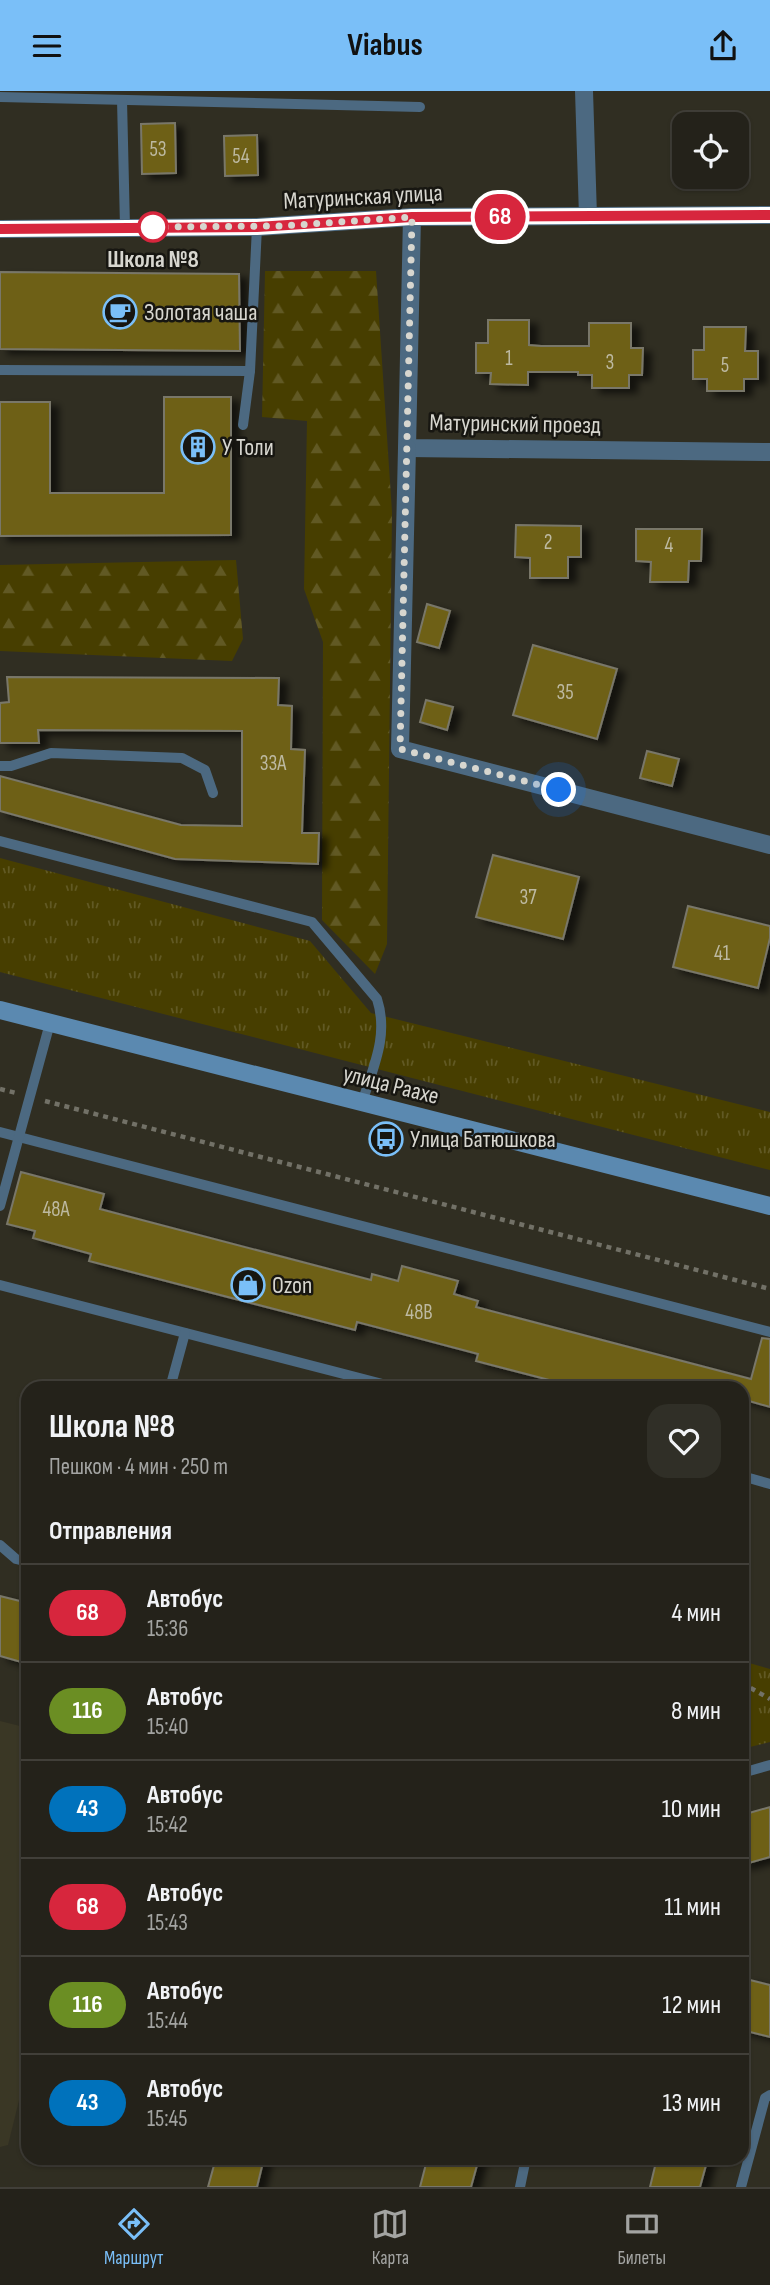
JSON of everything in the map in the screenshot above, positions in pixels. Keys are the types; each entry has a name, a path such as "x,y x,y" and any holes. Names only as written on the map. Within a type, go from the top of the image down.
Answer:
{"main road":[{"name":"улица Раахе","path":"0,1010 770,1206"}],"street":[{"path":"584,91 588,216"},
{"name":"Матуринская улица","path":"0,229 257,227 412,217 770,215"},
{"name":"Матуринский проезд","path":"412,217 407,448 770,451"},
{"path":"407,448 400,749 770,845"}],"lane":[{"path":"0,97 420,107"},
{"path":"121,100 125,227"},
{"path":"243,425 250,371 257,227"},
{"path":"0,370 250,371"},
{"path":"0,766 11,766 51,753 182,758 205,770 213,793"},
{"path":"0,841 312,922 377,999 382,1012 383,1033 362,1103"},
{"path":"0,1206 50,1023"},
{"path":"0,1132 770,1332"},
{"path":"0,1285 371,1381"},
{"path":"172,1381 185,1333"},
{"path":"749,1478 770,1484"},
{"path":"0,1545 21,1560"},
{"path":"749,1771 770,1765"},
{"path":"749,2157 765,2098 770,2095"},
{"path":"520,2187 525,2165"},
{"path":"741,2187 747,2165"}],"path":[{"path":"0,1089 770,1289"},
{"path":"749,1687 770,1699"}],"shaded area":[{"path":"0,1721 21,1726 21,2092 8,2145 0,2147"}],"green space":[{"path":"265,271 376,271 392,512 387,944 375,974 322,920 323,642 304,589 307,421 262,417"},
{"path":"236,560 243,639 232,661 0,651 0,565"},
{"path":"0,858 310,941 371,1013 770,1112 770,1170 0,972"},
{"path":"749,1663 770,1669 770,1742 749,1747"}],"building":[{"path":"175,123 176,173 142,174 141,124"},
{"path":"257,135 258,175 225,176 224,136"},
{"name":"Золотая чаша","path":"0,272 239,274 240,351 0,349"},
{"path":"488,320 529,320 529,345 541,346 589,346 589,323 631,323 631,348 643,348 642,375 629,375 629,388 592,388 592,375 578,375 578,372 528,372 528,385 490,384 491,373 476,373 476,343 488,343"},
{"path":"704,327 746,327 745,351 758,351 758,379 744,379 744,391 707,391 707,379 693,379 693,350 704,350"},
{"name":"У Толи","path":"164,397 231,397 231,535 0,536 0,402 50,402 50,493 164,493"},
{"path":"516,525 581,526 581,557 568,557 568,578 530,578 530,558 515,557"},
{"path":"636,529 702,529 701,561 689,561 688,582 650,582 651,562 636,561"},
{"path":"427,604 450,611 439,648 417,642"},
{"path":"533,645 617,669 597,739 513,715"},
{"path":"7,677 279,678 278,705 292,706 291,749 305,750 302,833 319,833 318,864 175,859 0,811 0,776 181,825 242,826 242,731 38,730 39,743 0,743 0,703 9,702"},
{"path":"426,700 453,707 447,730 420,722"},
{"path":"647,751 679,759 672,786 640,778"},
{"path":"493,855 579,877 563,939 476,917"},
{"path":"688,906 770,926 770,938 758,988 673,967"},
{"path":"21,1172 104,1194 100,1209 371,1280 372,1274 398,1281 402,1266 458,1281 454,1294 478,1301 476,1307 751,1379 762,1338 770,1339 770,1407 749,1401 749,1381 553,1381 476,1361 478,1354 357,1322 355,1330 89,1261 91,1254 33,1238 35,1231 7,1224"},
{"path":"0,1596 21,1601 21,1662 0,1656"},
{"path":"770,1807 770,1857 749,1863 749,1813"},
{"path":"749,1980 770,1985 770,2037 749,2032"},
{"path":"214,2165 262,2165 257,2187 208,2187"},
{"path":"426,2165 477,2165 471,2187 420,2187"},
{"path":"655,2165 706,2165 700,2187 650,2187"}],"bus line":[{"name":"68","path":"0,229 257,227 412,217 770,215"}],"place":[{"name":"Школа №8","path":"153,227"},
{"name":"Золотая чаша","path":"120,312"},
{"name":"У Толи","path":"198,447"},
{"name":"Улица Батюшкова","path":"386,1139"},
{"name":"Ozon","path":"248,1285"}],"route":[{"path":"153,227 257,227 412,217 400,749 559,790"}]}
